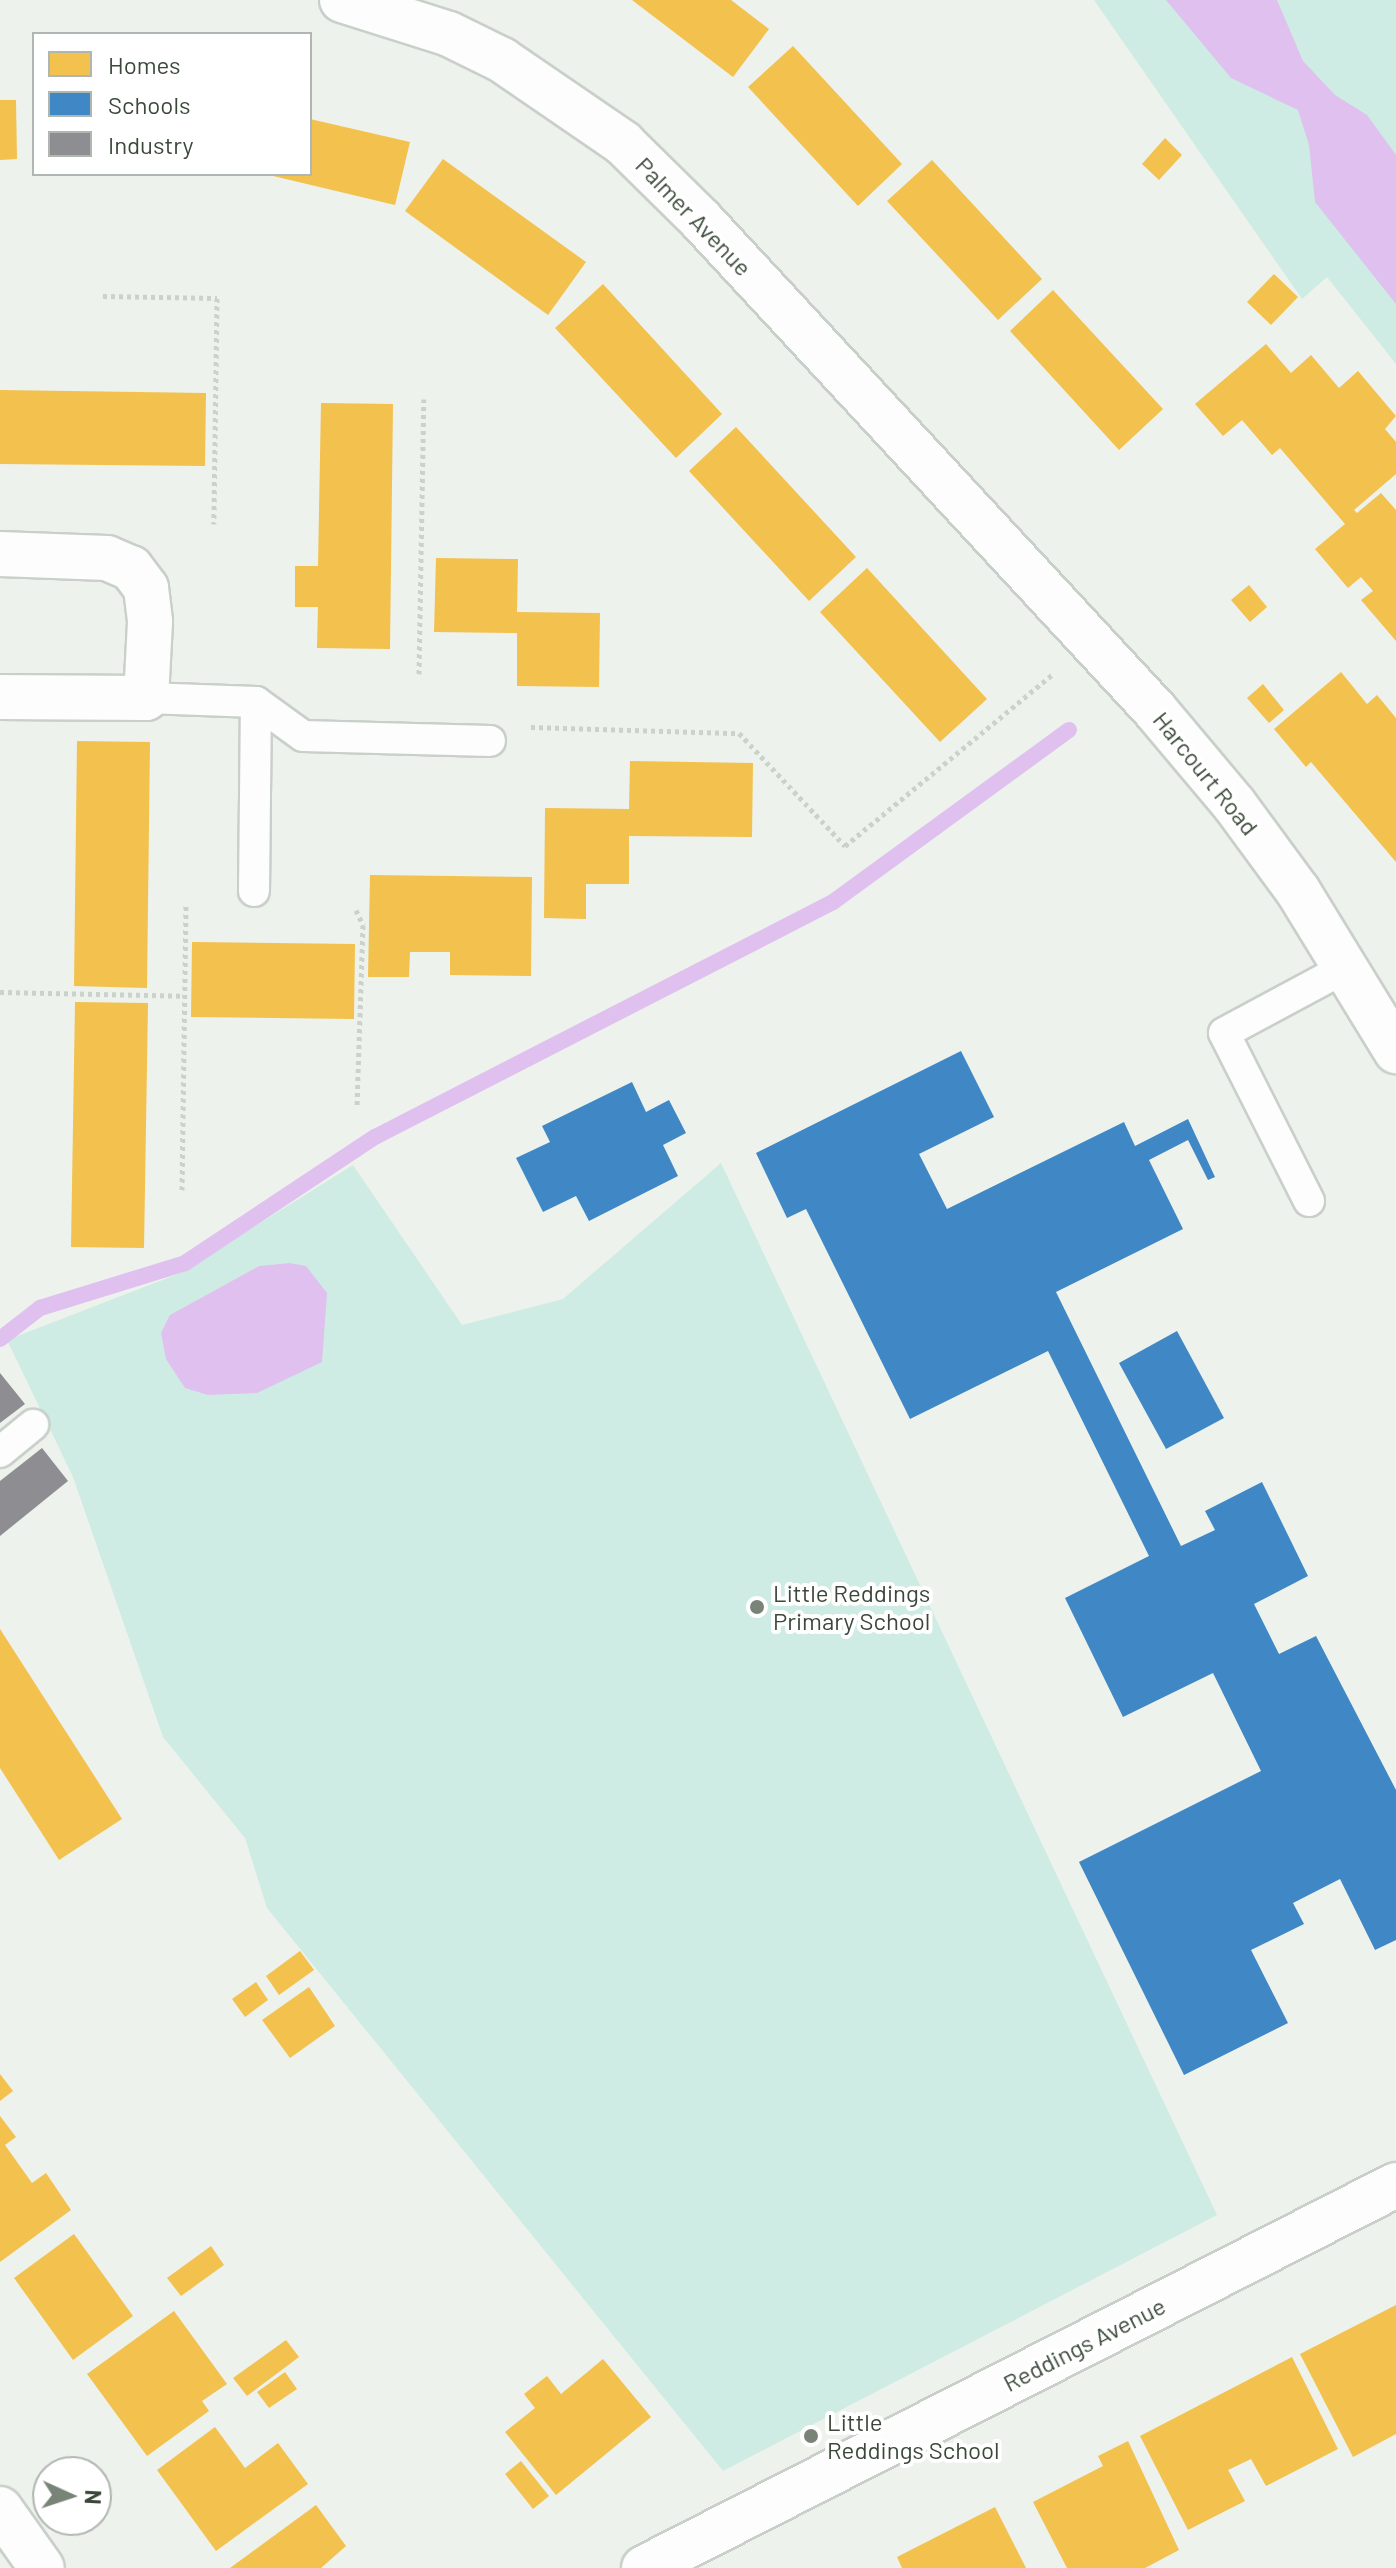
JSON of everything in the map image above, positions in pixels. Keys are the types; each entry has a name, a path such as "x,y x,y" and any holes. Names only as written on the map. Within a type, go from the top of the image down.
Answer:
{"street":[{"name":"Palmer Avenue","path":"342,0 449,34 502,60 623,143 701,220 982,523"},
{"name":"Harcourt Road","path":"982,523 1234,804 1347,967 1396,1051"},
{"path":"0,554 107,558 131,568 146,588 150,622 146,698 0,697"},
{"name":"Reddings Avenue","path":"644,2568 1396,2185"},
{"path":"0,2509 42,2568"}],"lane":[{"path":"146,698 256,702 303,736 490,741"},
{"path":"254,891 256,702"},
{"path":"1309,1201 1224,1033 1347,967"},
{"path":"0,1452 33,1425"}],"path":[{"path":"103,296 217,298 214,524"},
{"path":"419,674 424,399"},
{"path":"521,726 739,733 845,846 1091,643"},
{"path":"182,1190 186,906"},
{"path":"356,910 363,925 357,1106"},
{"path":"0,992 184,996"}],"green space":[{"path":"1094,0 1396,0 1396,364 1327,277 1302,299"},
{"path":"721,1163 1217,2215 723,2471 267,1908 245,1838 163,1737 73,1477 7,1340 178,1274 353,1165 462,1325 563,1299","holes":["289,1263 171,1315 259,1266"]}],"shaded area":[{"path":"1166,0 1277,0 1303,61 1335,95 1367,115 1396,155 1396,304 1315,202 1309,145 1298,110 1231,78"},
{"path":"289,1263 306,1266 327,1293 322,1362 257,1393 208,1395 185,1388 166,1359 161,1333 170,1315 259,1266"}],"building: Homes":[{"path":"632,0 731,0 769,29 733,77"},
{"path":"793,46 902,164 858,206 748,87"},
{"path":"0,100 16,100 17,159 0,160"},
{"path":"312,119 410,142 395,205 273,176 312,176"},
{"path":"1165,138 1182,155 1159,180 1142,164"},
{"path":"443,159 586,262 548,315 405,211"},
{"path":"932,160 1042,279 998,320 887,201"},
{"path":"1274,274 1298,297 1271,325 1247,302"},
{"path":"603,284 722,414 676,458 555,328"},
{"path":"1053,290 1163,409 1119,450 1010,331"},
{"path":"1266,344 1291,373 1311,355 1339,388 1358,371 1396,416 1385,429 1396,442 1396,474 1354,510 1357,513 1381,493 1396,510 1396,641 1361,600 1373,591 1361,577 1348,588 1315,549 1345,524 1280,448 1272,455 1242,420 1223,436 1195,404"},
{"path":"0,390 206,393 205,466 0,464"},
{"path":"321,403 393,404 390,649 317,648 318,607 295,607 295,566 318,566"},
{"path":"736,427 856,557 809,601 689,471"},
{"path":"436,558 518,559 517,612 600,613 599,687 517,686 517,633 434,632"},
{"path":"867,568 987,699 940,742 820,612"},
{"path":"1249,585 1267,607 1250,622 1231,600"},
{"path":"1341,672 1367,704 1377,695 1396,718 1396,862 1311,762 1306,767 1274,729"},
{"path":"1263,684 1284,710 1269,723 1247,698"},
{"path":"77,741 150,742 147,988 74,986"},
{"path":"630,761 753,763 752,837 629,836 629,884 586,884 586,919 544,918 545,808 629,809"},
{"path":"370,875 532,877 531,976 450,975 450,952 410,952 409,977 368,977"},
{"path":"192,942 355,944 354,1019 191,1017"},
{"path":"75,1002 148,1003 144,1248 71,1247"},
{"path":"0,1629 122,1819 59,1860 0,1768"},
{"path":"300,1951 314,1970 279,1995 266,1976"},
{"path":"256,1982 268,2000 245,2017 232,1999"},
{"path":"309,1987 335,2026 290,2058 262,2020"},
{"path":"0,2074 13,2091 0,2101"},
{"path":"0,2116 16,2137 5,2145 32,2183 46,2173 71,2210 0,2262"},
{"path":"74,2234 133,2316 73,2360 14,2278"},
{"path":"211,2246 224,2265 181,2296 167,2278"},
{"path":"1396,2305 1396,2434 1353,2457 1300,2354"},
{"path":"174,2311 227,2384 202,2401 209,2411 147,2456 87,2374"},
{"path":"286,2340 299,2357 247,2396 233,2378"},
{"path":"1292,2357 1338,2449 1266,2486 1251,2459 1228,2470 1245,2501 1188,2530 1140,2436"},
{"path":"603,2359 651,2417 556,2495 505,2432 535,2408 524,2394 547,2376 561,2394"},
{"path":"285,2372 297,2389 269,2408 257,2392"},
{"path":"215,2427 245,2468 278,2443 308,2484 216,2551 157,2470"},
{"path":"1128,2441 1179,2550 1145,2568 1067,2568 1033,2502 1103,2466 1098,2456"},
{"path":"521,2461 549,2496 533,2509 505,2474"},
{"path":"316,2505 346,2546 321,2568 230,2568"},
{"path":"995,2507 1026,2568 902,2568 897,2557"}],"building: Schools":[{"path":"961,1051 994,1117 919,1154 947,1209 1124,1122 1135,1146 1188,1119 1215,1177 1208,1180 1188,1140 1149,1160 1183,1229 1056,1292 1181,1546 1215,1530 1205,1511 1262,1482 1308,1576 1254,1604 1279,1654 1316,1636 1396,1790 1396,1940 1375,1950 1340,1879 1293,1903 1304,1924 1251,1950 1288,2023 1184,2075 1079,1862 1261,1771 1213,1673 1123,1717 1065,1598 1149,1556 1048,1351 910,1419 806,1209 787,1218 756,1153"},
{"path":"632,1082 646,1112 669,1100 686,1133 663,1145 678,1176 589,1221 576,1196 543,1212 516,1158 550,1142 542,1126"},
{"path":"1177,1331 1224,1418 1166,1449 1119,1363"}],"building: Industry":[{"path":"0,1373 25,1404 0,1423"},
{"path":"42,1448 68,1481 0,1536 0,1481"}],"waterway":[{"path":"0,1339 40,1308 185,1263 375,1137 833,902 1069,730"}],"place":[{"name":"Little Reddings Primary School","path":"757,1607"},
{"name":"Little Reddings School","path":"811,2436"}]}
